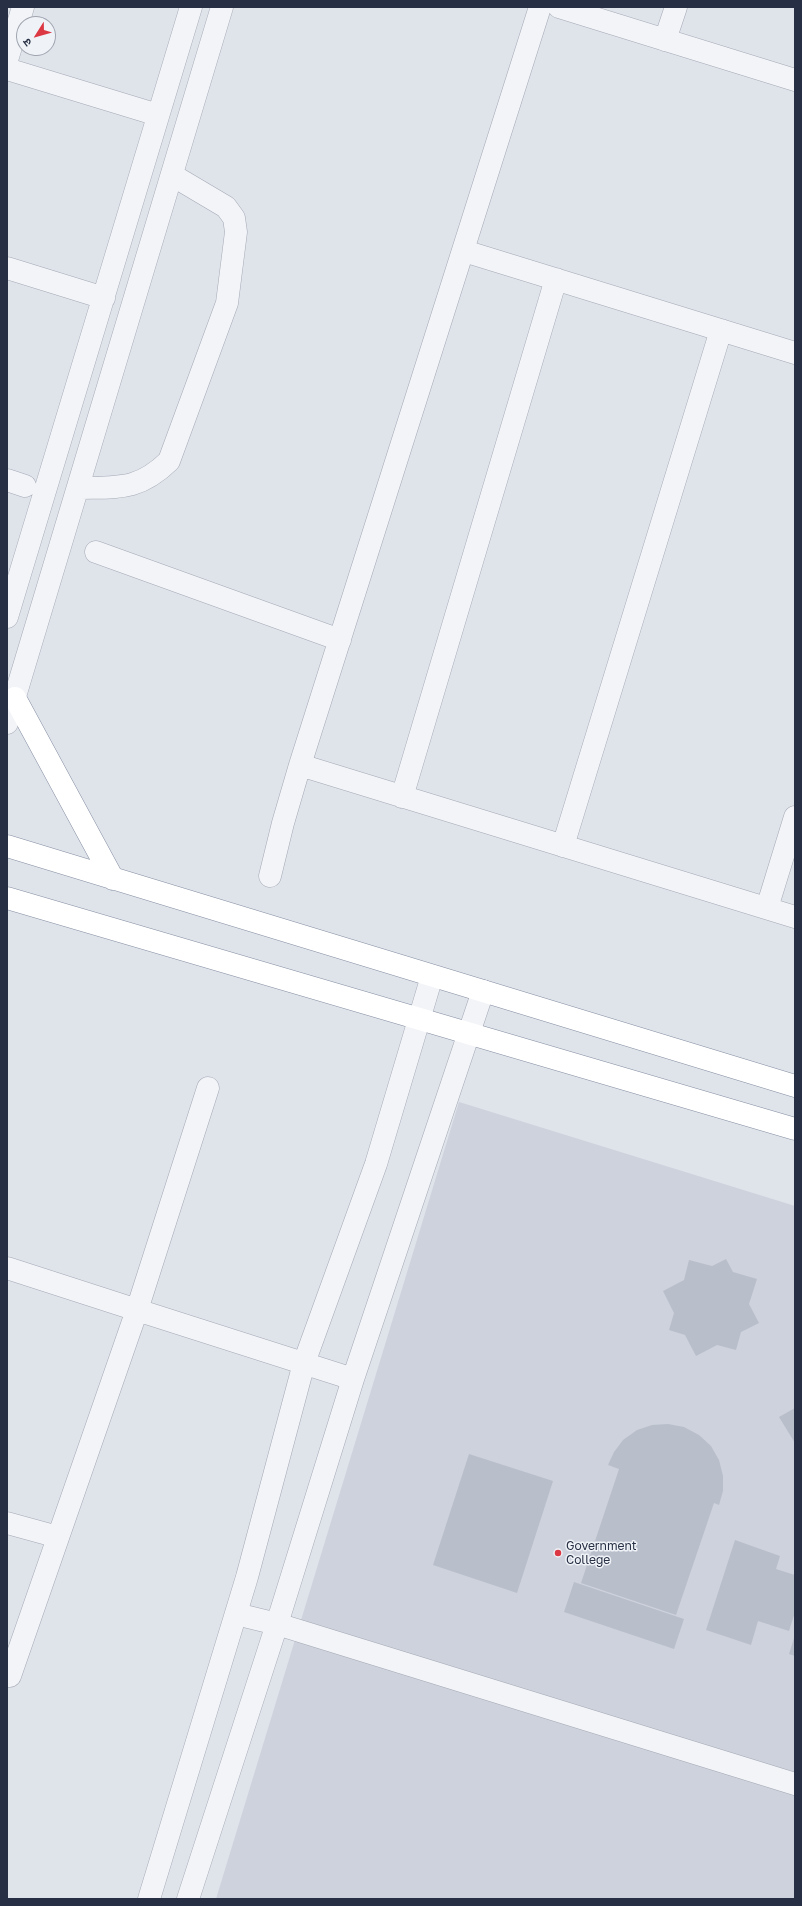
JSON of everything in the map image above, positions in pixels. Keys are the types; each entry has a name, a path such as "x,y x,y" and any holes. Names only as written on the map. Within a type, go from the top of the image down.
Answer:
{"highway":[{"path":"14,698 113,878"},
{"path":"7,846 795,1086"},
{"path":"7,898 795,1129"}],"street":[{"path":"7,60 23,7"},
{"path":"7,617 191,7"},
{"path":"7,723 222,7"},
{"path":"270,876 283,823 300,766 540,7"},
{"path":"559,7 795,80"},
{"path":"665,40 676,7"},
{"path":"7,68 158,116"},
{"path":"78,488 122,487 138,484 156,474 169,461 227,303 236,232 234,218 226,207 172,175"},
{"path":"464,251 795,352"},
{"path":"7,268 104,298"},
{"path":"402,797 556,279"},
{"path":"563,846 721,330"},
{"path":"96,552 340,640"},
{"path":"300,766 795,917"},
{"path":"767,908 795,817"},
{"path":"149,1899 236,1614 304,1363 376,1164 432,976"},
{"path":"188,1899 277,1624 353,1379 483,991"},
{"path":"8,1679 137,1310 208,1088"},
{"path":"7,1268 353,1379"},
{"path":"7,1523 58,1537"},
{"path":"236,1614 277,1624 795,1784"}],"shaded area":[{"name":"Government College","path":"459,1102 795,1206 795,1899 216,1899"}],"building":[{"path":"726,1259 733,1272 757,1279 749,1304 759,1323 741,1332 736,1350 717,1345 696,1356 685,1335 669,1330 674,1313 663,1291 684,1280 689,1260 712,1266"},
{"path":"795,1408 795,1443 779,1417"},
{"path":"668,1424 684,1427 699,1435 711,1446 719,1460 723,1476 723,1491 719,1505 714,1503 676,1615 581,1583 619,1469 608,1465 614,1452 623,1440 637,1430 652,1425"},
{"path":"469,1454 553,1481 517,1593 433,1565"},
{"path":"735,1540 780,1556 776,1569 795,1575 795,1612 789,1631 758,1621 751,1645 706,1630"},
{"path":"574,1582 684,1619 674,1649 564,1612"},
{"path":"795,1635 795,1656 789,1654"}],"place":[{"name":"Government College","path":"558,1553"}]}
